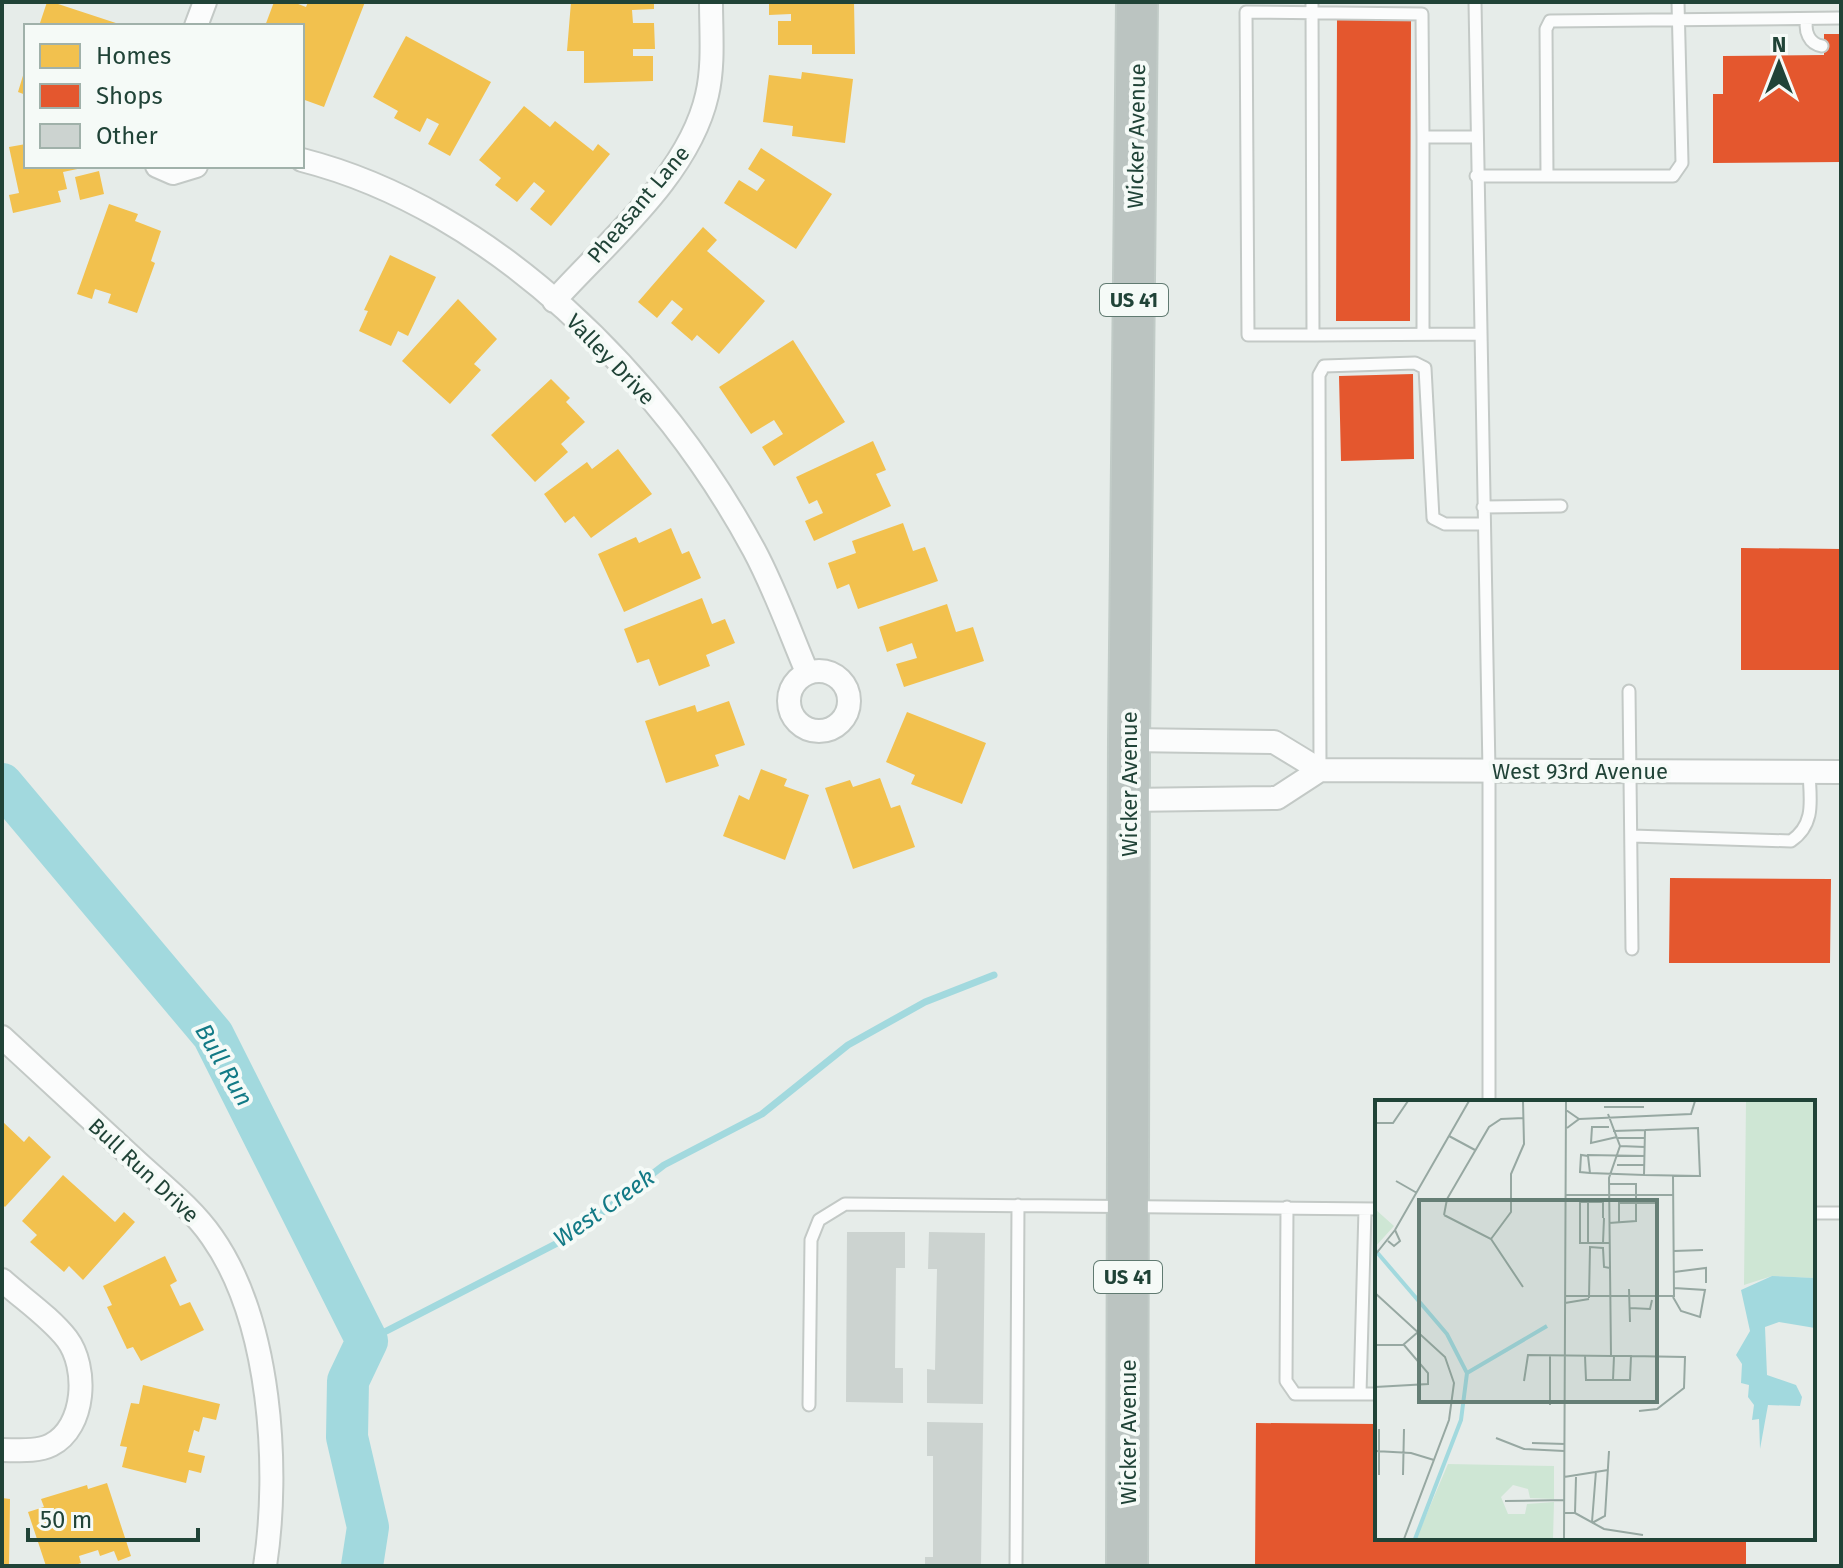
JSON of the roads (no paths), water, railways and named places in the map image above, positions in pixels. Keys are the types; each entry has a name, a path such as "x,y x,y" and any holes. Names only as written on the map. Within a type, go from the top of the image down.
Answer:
{"highway":[{"name":"Wicker Avenue","path":"1127,1566 1129,740 1137,2"}],"street":[{"path":"197,24 205,2"},
{"name":"Pheasant Lane","path":"554,301 665,179 689,146 708,91 711,2"},
{"name":"Valley Drive","path":"304,161 381,185 436,213 492,248 605,349 689,445 754,549 807,672"},
{"path":"162,168 173,173 189,168"},
{"path":"1129,740 1274,742 1320,770 1277,798 1129,800"},
{"name":"West 93rd Avenue","path":"1320,770 1841,772"},
{"name":"Bull Run Drive","path":"2,1037 197,1218 220,1252 248,1321 270,1418 273,1480 265,1566"},
{"path":"2,1280 68,1341 78,1365 79,1393 77,1415 61,1438 36,1449 2,1450"}],"lane":[{"path":"1475,2 1489,771 1489,1100"},
{"path":"1476,176 1673,176 1682,163 1678,2"},
{"path":"1312,7 1313,335"},
{"path":"1423,334 1422,14 1312,7 1246,12 1248,335 1481,334"},
{"path":"1547,176 1546,29 1550,21 1841,18"},
{"path":"1807,19 1807,34 1813,43 1822,46"},
{"path":"1423,137 1476,137"},
{"path":"1320,770 1319,375 1324,366 1415,363 1425,368 1433,518 1445,524 1483,524"},
{"path":"1483,507 1561,506"},
{"path":"1629,691 1632,949"},
{"path":"1632,836 1791,841 1803,833 1810,819 1809,772"},
{"path":"809,1405 811,1240 819,1220 845,1204 1371,1209 1360,1394"},
{"path":"1016,1566 1018,1205"},
{"path":"1287,1207 1286,1381 1295,1394 1375,1394"},
{"path":"1815,1213 1841,1213"}],"waterway":[{"name":"Bull Run","path":"2,784 213,1035 367,1341 348,1381 347,1437 368,1527 362,1566"},
{"name":"West Creek","path":"367,1341 573,1235 664,1165 762,1114 848,1045 925,1002 994,975"}]}
